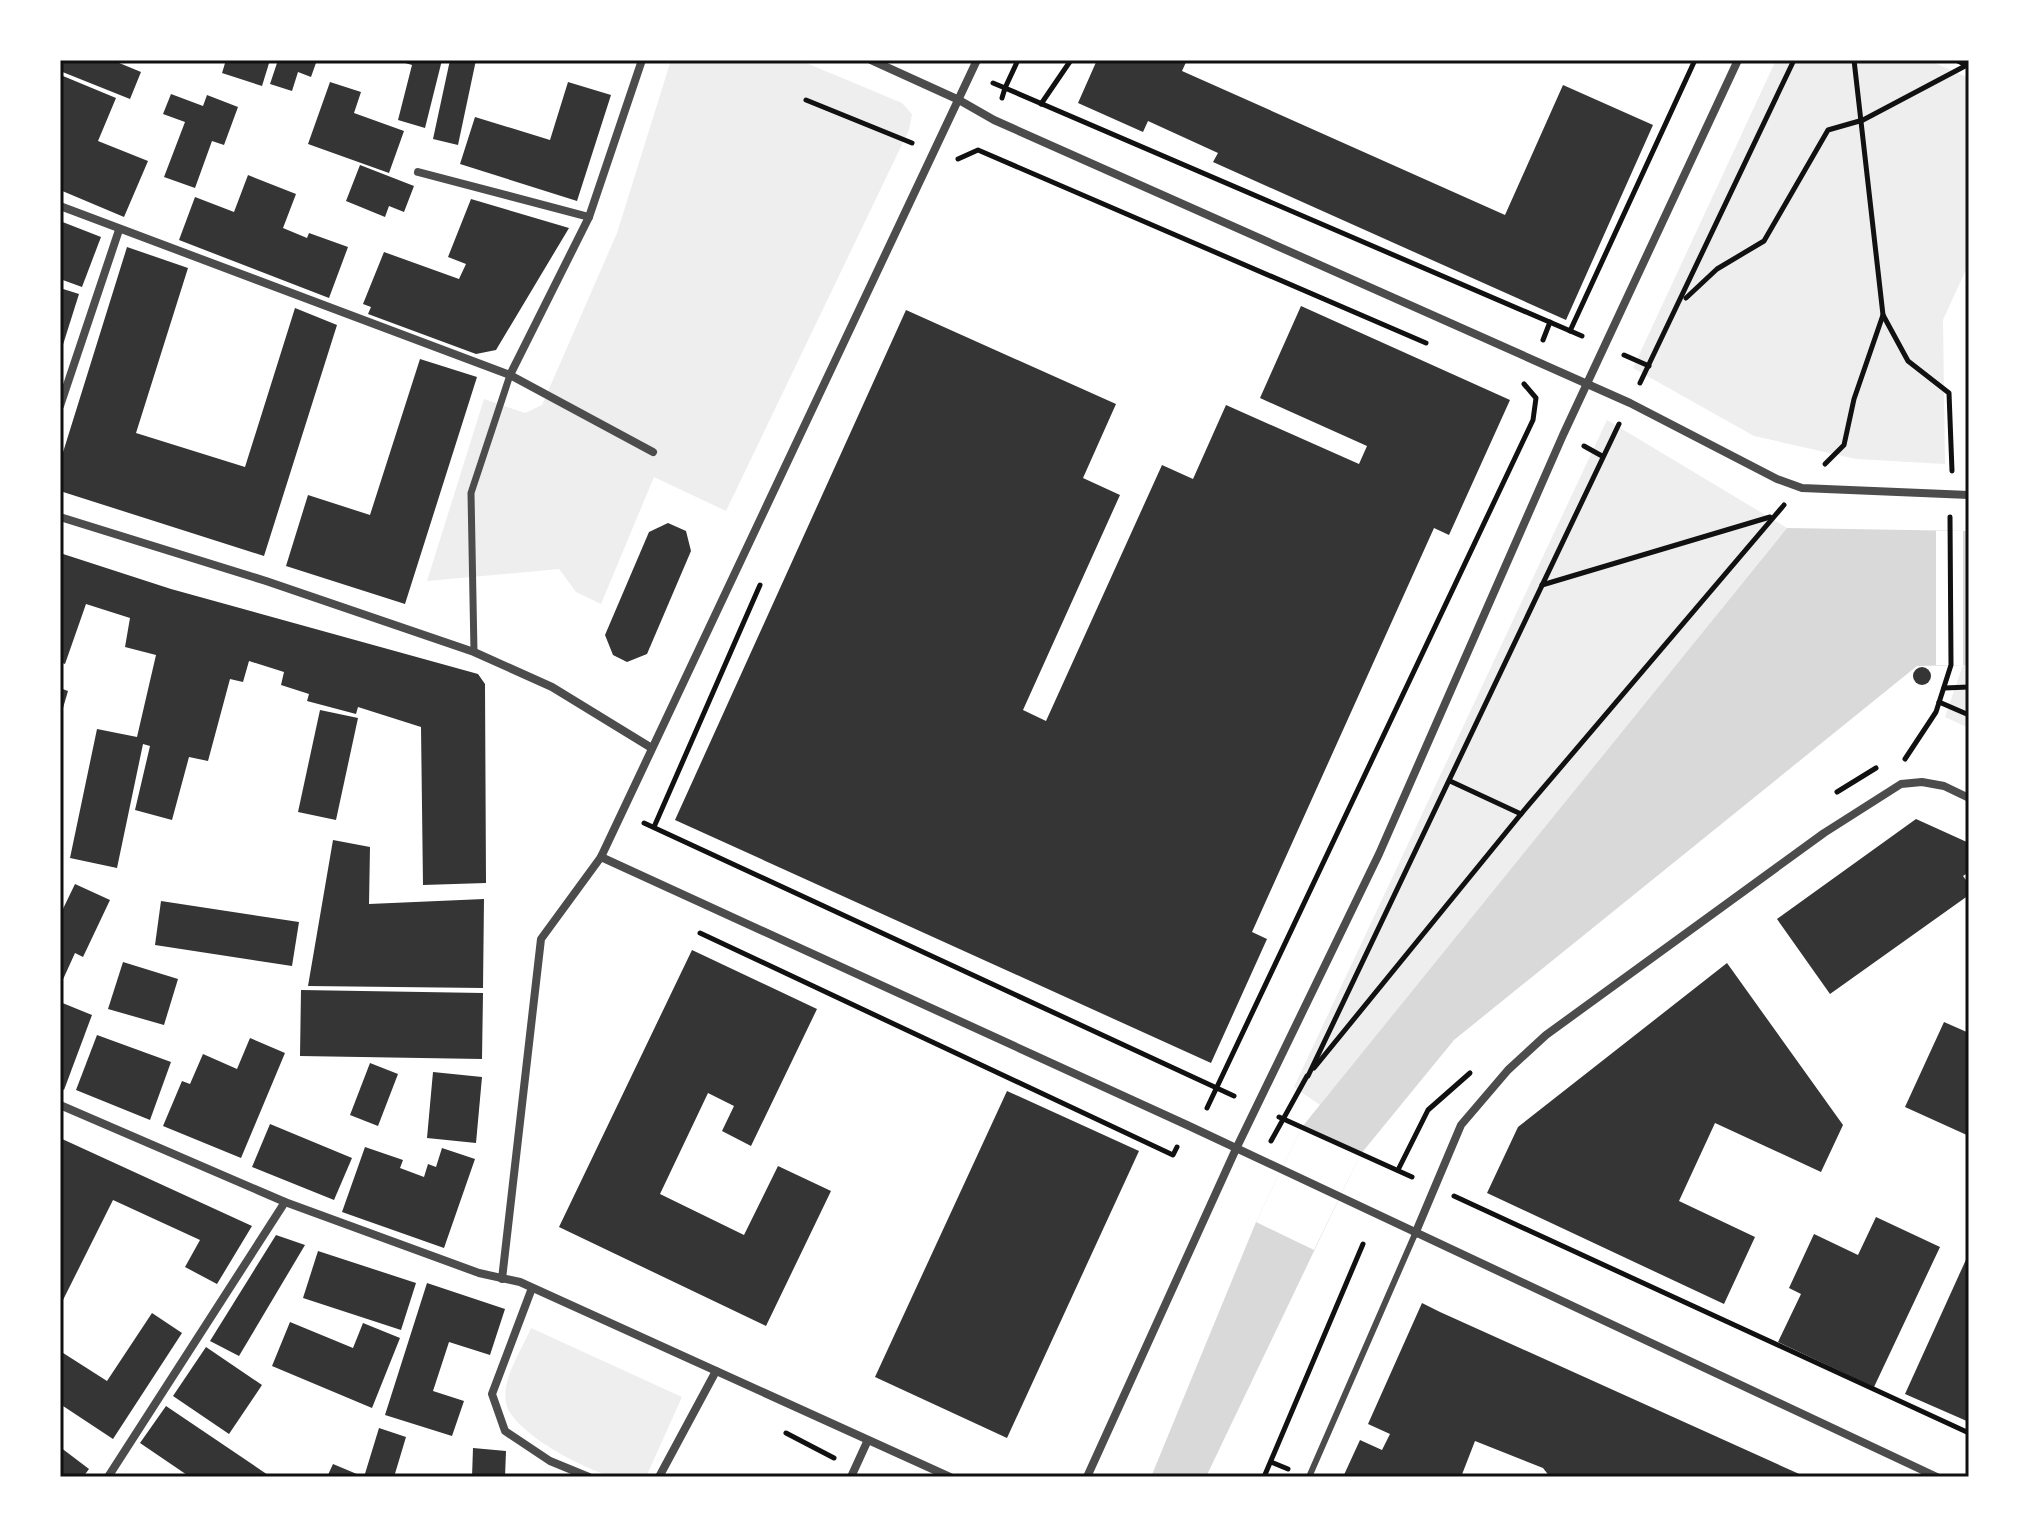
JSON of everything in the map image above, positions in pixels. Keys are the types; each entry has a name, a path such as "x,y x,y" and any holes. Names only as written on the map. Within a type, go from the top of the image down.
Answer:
{"street":[{"path":"474,652 471,493 510,375 589,217 642,60"},
{"path":"871,60 959,100 994,120 1630,403 1777,479 1802,488 1969,495"},
{"path":"502,1279 541,939 601,857 650,747 936,152 977,60"},
{"path":"1087,1477 1235,1151 1379,854 1587,384 1738,60"},
{"path":"418,172 589,217"},
{"path":"60,206 510,375 653,452"},
{"path":"60,406 119,230"},
{"path":"60,517 266,581 474,652 552,687 650,747"},
{"path":"1415,1234 1461,1125 1508,1070 1546,1035 1824,833 1901,784 1933,784 1969,798"},
{"path":"601,857 1159,1112 1235,1151 1937,1477"},
{"path":"60,1105 285,1202 532,1288 950,1477"},
{"path":"108,1477 285,1202"},
{"path":"532,1288 492,1394 505,1431 550,1461 589,1477"},
{"path":"659,1477 716,1371"},
{"path":"851,1477 867,1442"}],"lane":[{"path":"1309,1477 1415,1234"}],"path":[{"path":"1041,104 1071,60"},
{"path":"806,100 953,161 978,150 994,120 1005,88 1570,331 1695,60"},
{"path":"1260,1162 1308,1076 1542,585 1682,301 1794,60"},
{"path":"1854,60 1883,315 1908,361 1949,393 1951,665 1939,702 1906,756"},
{"path":"1956,60 1968,66"},
{"path":"1682,301 1717,269 1764,241 1828,130 1863,120 1968,66"},
{"path":"978,150 1438,348"},
{"path":"1308,1076 1521,814 1772,516 1844,445 1854,399 1883,315"},
{"path":"1194,1113 1206,1110 1533,420 1536,398 1523,384 1509,378"},
{"path":"1542,585 1772,516"},
{"path":"654,827 765,575"},
{"path":"1944,688 1969,687"},
{"path":"1939,702 1969,715"},
{"path":"1450,781 1521,814"},
{"path":"622,813 1216,1088"},
{"path":"700,933 1173,1155"},
{"path":"1283,1118 1969,1433"},
{"path":"1264,1477 1363,1244"}],"shaded area":[{"path":"671,60 799,60 902,103 912,114 909,130 726,511 654,477 601,604 576,592 559,569 427,581 484,399 525,413 542,405 617,233"},
{"path":"1776,60 1928,60 1969,78 1969,263 1943,320 1945,464 1856,459 1754,436 1633,368"},
{"path":"1607,420 1787,528 1320,1105 1294,1087"},
{"path":"1787,528 1969,531 1969,665 1917,666 1454,1040 1360,1155 1206,1477 1151,1477 1256,1222 1302,1127"},
{"path":"1963,665 1969,665 1969,728 1945,717"},
{"path":"531,1328 682,1397 646,1477 619,1478 587,1467 536,1438 511,1414 506,1403 507,1384"}],"pier":[{"path":"1936,531 1963,531 1963,665 1936,665"},
{"path":"1302,1127 1360,1155 1314,1250 1256,1222"}],"building":[{"path":"64,60 112,60 141,72 130,99 60,71"},
{"path":"226,60 270,60 262,86 222,73"},
{"path":"278,60 317,60 311,77 298,72 292,91 270,84"},
{"path":"395,60 442,60 425,128 398,120 412,65"},
{"path":"450,60 476,60 458,145 433,139"},
{"path":"1097,60 1187,60 1182,71 1505,215 1563,85 1653,125 1566,320 1213,162 1218,153 1148,121 1143,132 1078,103"},
{"path":"63,76 116,98 98,141 148,161 124,217 60,190"},
{"path":"330,82 361,92 354,113 404,131 389,173 308,144"},
{"path":"568,82 611,95 577,201 460,164 475,117 550,140"},
{"path":"171,94 203,106 207,95 238,107 224,145 212,141 195,188 164,177 185,122 163,114"},
{"path":"360,165 414,186 404,212 389,206 385,217 346,201"},
{"path":"248,175 296,194 283,228 307,238 309,233 348,247 329,298 179,240 195,197 234,212"},
{"path":"471,199 569,228 496,350 476,354 368,314 371,307 363,304 384,252 459,279 466,264 448,257"},
{"path":"60,221 101,237 82,287 60,279"},
{"path":"127,247 188,268 136,433 245,467 295,308 337,325 264,556 60,491 60,462"},
{"path":"60,288 79,294 61,351 60,351"},
{"path":"1301,306 1510,400 1449,535 1434,528 1252,932 1267,939 1211,1063 675,820 906,310 1116,404 1083,478 1120,495 1023,710 1046,721 1162,465 1193,479 1226,405 1359,464 1367,446 1260,398"},
{"path":"420,359 477,377 405,604 286,566 308,495 370,515"},
{"path":"668,523 686,531 691,551 647,654 627,662 613,655 605,635 649,532"},
{"path":"60,553 171,589 478,674 485,684 486,883 423,885 421,727 358,707 356,714 307,701 309,694 281,685 284,672 249,661 243,682 230,679 208,761 189,757 172,820 135,810 150,746 143,744 117,868 70,858 97,729 137,737 156,655 125,647 130,618 86,604 65,664 60,662"},
{"path":"1922,667 1931,676 1922,685 1913,676"},
{"path":"60,688 68,691 61,715 60,715"},
{"path":"320,710 358,718 336,820 298,812"},
{"path":"1916,819 1969,843 1969,872 1963,876 1969,884 1969,895 1830,994 1777,919"},
{"path":"333,840 370,847 369,904 484,899 483,988 308,986"},
{"path":"75,884 110,900 83,957 75,953 60,986 60,915"},
{"path":"161,901 299,922 292,966 155,945"},
{"path":"692,950 817,1009 751,1146 722,1131 734,1106 708,1093 660,1194 744,1235 778,1166 831,1191 766,1326 559,1227"},
{"path":"123,962 178,979 164,1025 108,1009"},
{"path":"1727,963 1843,1125 1821,1172 1715,1123 1679,1201 1755,1237 1724,1304 1487,1193 1518,1127"},
{"path":"301,990 483,993 482,1059 300,1056"},
{"path":"60,1002 92,1015 64,1090 60,1088"},
{"path":"1944,1022 1969,1033 1969,1136 1905,1107"},
{"path":"97,1035 171,1062 150,1120 76,1090"},
{"path":"250,1038 285,1053 241,1158 163,1126 182,1081 190,1084 203,1054 237,1069"},
{"path":"370,1063 398,1074 378,1126 350,1115"},
{"path":"433,1072 482,1077 476,1143 427,1138"},
{"path":"1007,1091 1139,1151 1007,1438 875,1377"},
{"path":"270,1124 352,1158 334,1200 252,1167"},
{"path":"60,1138 252,1226 217,1284 185,1267 200,1240 113,1200 60,1306"},
{"path":"365,1147 403,1160 400,1168 424,1177 428,1164 436,1167 442,1148 475,1159 444,1248 342,1212"},
{"path":"1876,1217 1940,1247 1874,1387 1778,1342 1801,1294 1789,1288 1814,1234 1858,1255"},
{"path":"276,1235 305,1245 239,1356 210,1341"},
{"path":"318,1251 416,1283 401,1330 303,1298"},
{"path":"1969,1253 1969,1422 1905,1394"},
{"path":"427,1283 505,1309 490,1355 449,1342 433,1391 464,1401 452,1436 385,1415"},
{"path":"1422,1303 1806,1477 1550,1477 1543,1468 1475,1441 1461,1477 1343,1477 1360,1440 1382,1450 1390,1434 1368,1424"},
{"path":"152,1313 182,1333 113,1439 60,1404 60,1351 107,1381"},
{"path":"290,1322 353,1348 363,1323 400,1338 372,1408 272,1366"},
{"path":"206,1347 262,1385 229,1434 173,1396"},
{"path":"166,1406 271,1477 190,1477 140,1443"},
{"path":"379,1428 406,1437 394,1477 364,1477"},
{"path":"60,1447 89,1469 83,1477 60,1477"},
{"path":"473,1448 506,1451 505,1477 472,1477"},
{"path":"333,1464 364,1477 327,1477"}]}
